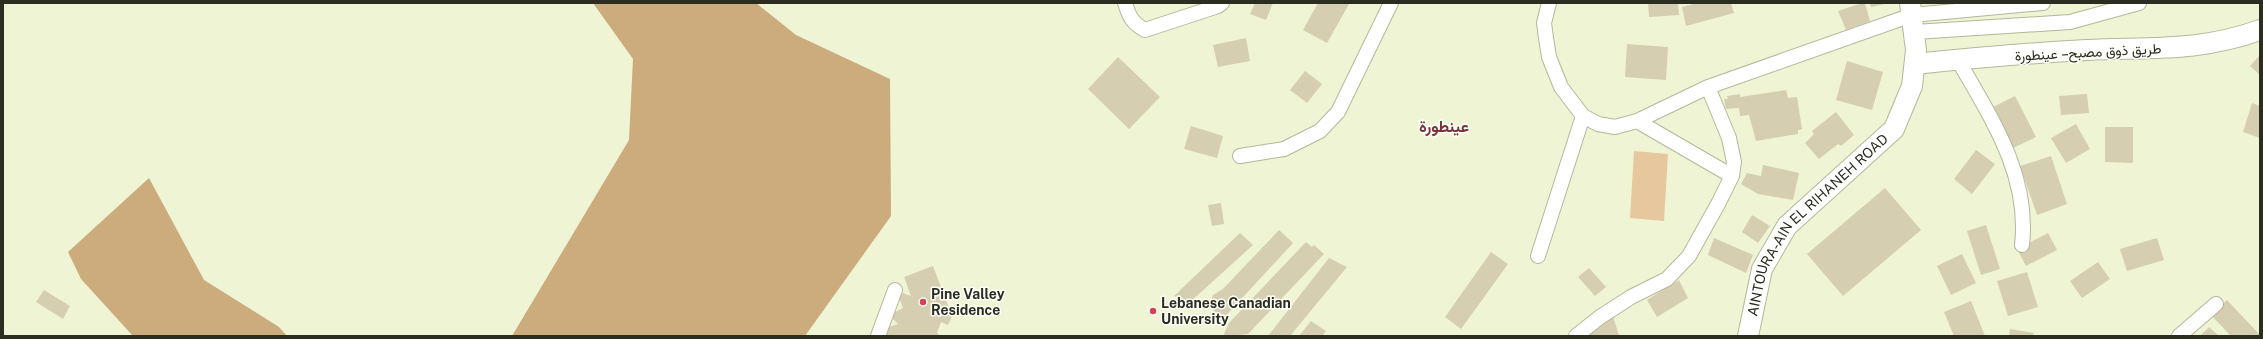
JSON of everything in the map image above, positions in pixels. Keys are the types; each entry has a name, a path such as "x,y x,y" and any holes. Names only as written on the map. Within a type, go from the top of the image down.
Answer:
{"main road":[{"name":"AINTOURA-AIN EL RIHANEH ROAD","path":"1748,336 1762,269 1787,226 1894,129 1912,86 1915,64 1912,17"},
{"name":"طريق ذوق مصبح – عينطورة","path":"1915,64 2087,50 2202,46 2235,39 2260,30"}],"street":[{"path":"1125,3 1129,16 1135,24 1145,30 1218,6 1222,3"},
{"path":"1240,156 1284,149 1320,131 1338,112 1391,3"},
{"path":"1549,3 1544,23 1549,57 1561,87 1583,116 1598,124 1615,126 1637,120 1708,87 1912,17 2043,3"},
{"path":"1912,17 2070,22 2139,3"},
{"path":"1958,60 1995,125 2012,165 2022,210 2024,227 2022,245"},
{"path":"1576,336 1600,317 1631,297 1667,279 1689,256 1703,232 1732,176 1734,162 1729,138 1708,87"},
{"path":"1538,256 1583,116"},
{"path":"1637,120 1732,176"},
{"path":"878,336 895,290"},
{"path":"2179,336 2216,304"}],"shaded area":[{"path":"593,3 756,3 796,35 890,79 891,216 805,336 512,336 629,140 633,59"},
{"path":"1634,151 1668,154 1664,221 1630,218"},
{"path":"149,178 204,280 279,327 287,336 133,336 81,279 68,252"}],"building":[{"path":"1255,3 1273,3 1266,20 1250,14"},
{"path":"1318,3 1349,4 1327,43 1303,30"},
{"path":"1648,3 1678,3 1679,15 1649,17"},
{"path":"1697,3 1731,3 1734,13 1686,26 1682,7"},
{"path":"1865,3 1870,21 1846,30 1838,11"},
{"path":"1870,3 1885,3 1885,4 1871,7"},
{"path":"1246,38 1250,61 1218,67 1213,45"},
{"path":"1627,44 1668,47 1666,80 1625,77"},
{"path":"2260,55 2260,75 2250,66"},
{"path":"1118,57 1160,97 1129,129 1088,89"},
{"path":"1847,61 1883,72 1872,110 1836,100"},
{"path":"1305,71 1322,84 1307,103 1290,90"},
{"path":"1786,90 1788,98 1797,97 1802,129 1798,130 1798,134 1756,141 1749,115 1740,116 1739,108 1726,109 1724,99 1728,99 1727,96 1740,94 1740,97"},
{"path":"2087,94 2089,113 2061,115 2059,96"},
{"path":"2015,96 2036,137 2013,148 1993,107"},
{"path":"2252,103 2260,106 2260,138 2243,132"},
{"path":"1836,112 1854,135 1841,146 1838,144 1819,159 1805,143 1814,134 1812,131"},
{"path":"2076,124 2090,149 2066,163 2051,138"},
{"path":"1191,126 1223,136 1217,158 1184,149"},
{"path":"2105,127 2133,127 2133,163 2105,162"},
{"path":"1976,150 1995,164 1972,194 1954,179"},
{"path":"2051,156 2067,204 2037,215 2020,166"},
{"path":"1763,165 1799,173 1793,200 1758,194 1741,184 1747,173 1761,176"},
{"path":"1885,188 1921,230 1843,296 1807,254"},
{"path":"1221,203 1224,224 1212,226 1208,205"},
{"path":"1752,215 1770,226 1758,243 1742,232"},
{"path":"1986,225 2000,269 1981,275 1967,231"},
{"path":"1279,230 1293,243 1220,322 1210,304 1213,295 1223,289"},
{"path":"1240,233 1253,245 1189,303 1174,296"},
{"path":"2048,233 2057,250 2026,266 2017,249"},
{"path":"1714,238 1753,255 1746,273 1708,255"},
{"path":"2157,238 2164,260 2127,271 2120,249"},
{"path":"1306,242 1312,247 1314,245 1324,254 1248,334 1226,336 1224,334 1229,323"},
{"path":"1491,252 1508,264 1461,329 1445,317"},
{"path":"1962,254 1976,283 1951,295 1937,266"},
{"path":"1329,258 1347,267 1290,336 1268,336"},
{"path":"2098,262 2110,279 2082,298 2070,281"},
{"name":"Pine Valley Residence","path":"933,266 952,316 948,325 941,322 937,333 940,336 882,336 880,330 898,324 889,315 903,308 898,295 903,293 911,296 904,277"},
{"path":"1589,268 1606,287 1595,296 1578,277"},
{"path":"2027,272 2038,307 2008,316 1997,281"},
{"path":"1679,280 1688,298 1657,317 1647,300"},
{"path":"44,290 70,306 63,319 36,302"},
{"path":"2227,300 2260,335 2259,336 2231,336 2211,315"},
{"path":"1971,301 1985,336 1954,336 1944,312"},
{"path":"1613,316 1619,336 1586,336"},
{"path":"1311,321 1326,331 1322,336 1299,336"},
{"path":"2209,327 2219,336 2200,336"},
{"path":"2010,329 2034,333 2033,336 2009,336"}],"place":[{"name":"Pine Valley Residence","path":"923,302"},
{"name":"Lebanese Canadian University","path":"1153,311"}],"district":[{"name":"عينطورة","path":"1444,126"}]}
